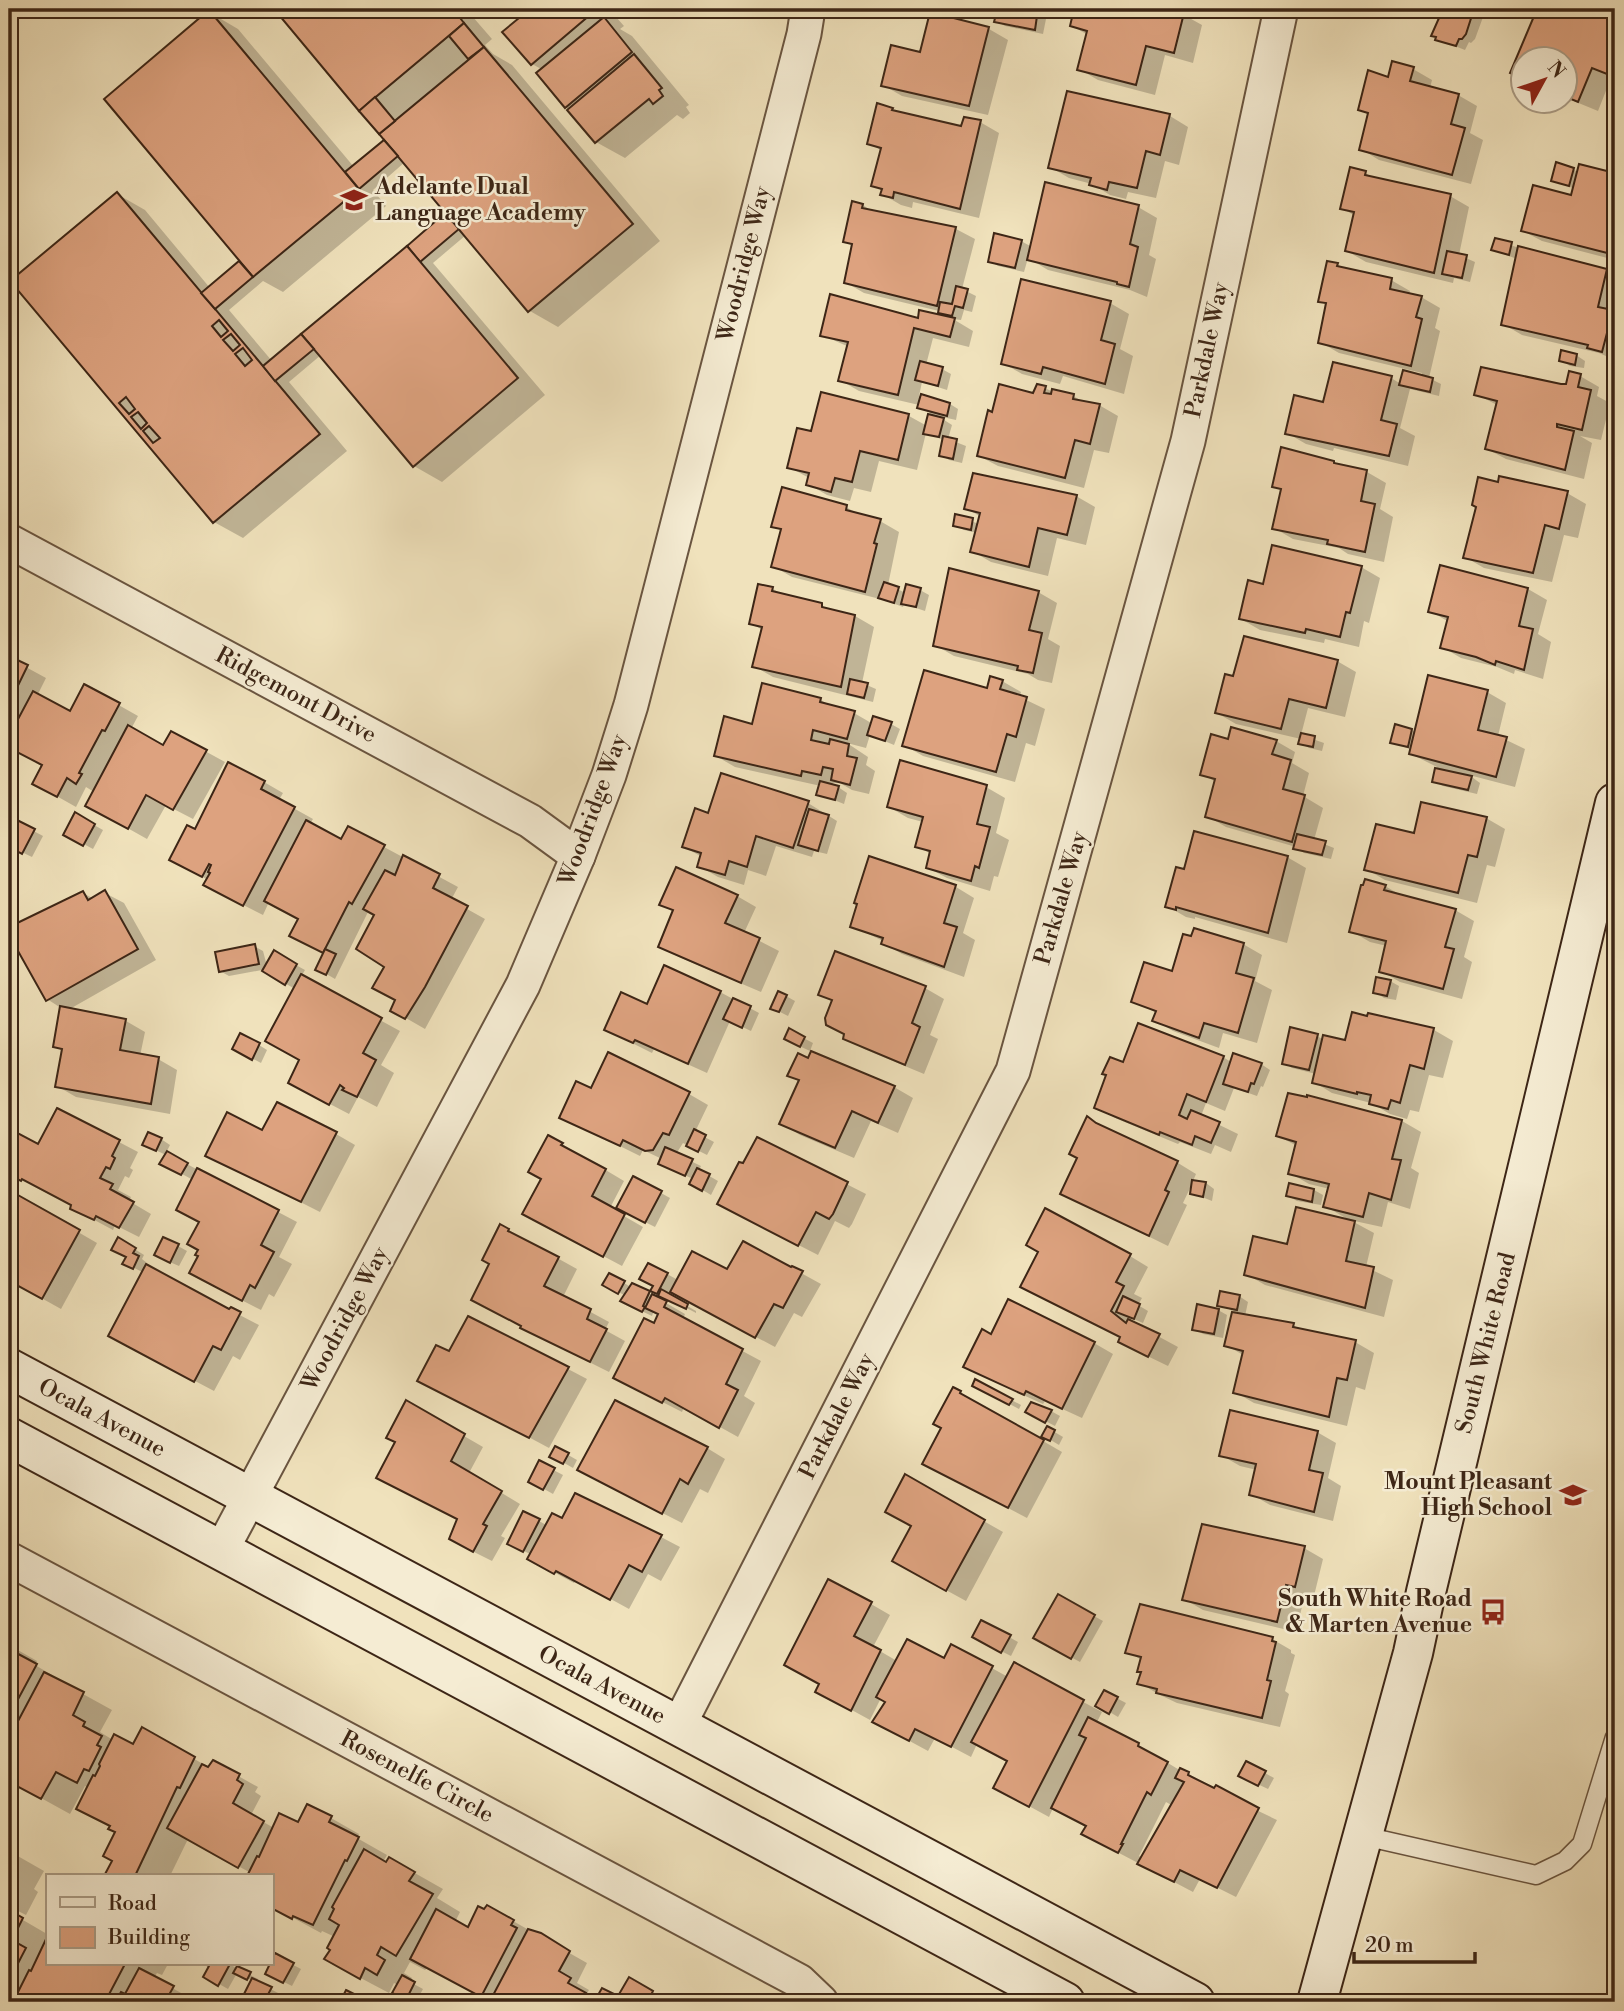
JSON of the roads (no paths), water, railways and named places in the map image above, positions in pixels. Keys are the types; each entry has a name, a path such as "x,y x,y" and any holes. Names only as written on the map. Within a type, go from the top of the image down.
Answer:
{"street":[{"name":"Woodridge Way","path":"221,1551 523,985 609,775 631,705 804,34 808,9"},
{"name":"Parkdale Way","path":"678,1727 1013,1071 1188,440 1281,9"},
{"name":"Ridgemont Drive","path":"9,541 530,821 578,856"},
{"name":"South White Road","path":"1317,2002 1413,1653 1615,803"},
{"name":"Ocala Avenue","path":"9,1368 1195,2002"},
{"path":"9,1437 1065,2002"},
{"name":"Rosenelfe Circle","path":"9,1559 799,1981 821,2002"}],"lane":[{"path":"1364,1836 1536,1875 1565,1861 1582,1844 1615,1737"}],"place":[{"name":"Adelante Dual Language Academy","path":"354,200"},
{"name":"Mount Pleasant High School","path":"1573,1495"},
{"name":"South White Road & Marten Avenue","path":"1493,1612"}]}
